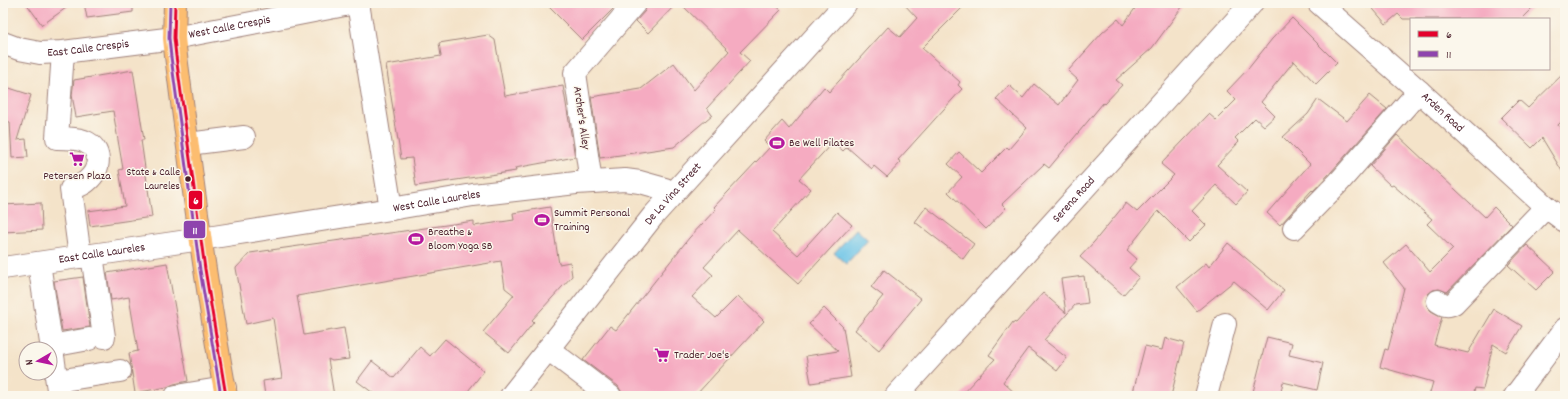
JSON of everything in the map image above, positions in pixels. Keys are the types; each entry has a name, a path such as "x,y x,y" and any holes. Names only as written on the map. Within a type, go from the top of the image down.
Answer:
{"main road":[{"path":"172,16 200,239 225,392"}],"street":[{"name":"West Calle Crespis","path":"172,16 357,3"},
{"path":"357,3 391,209"},
{"name":"Archer's Alley","path":"590,182 575,73 635,3"},
{"name":"De La Vina Street","path":"511,396 653,216 710,155 846,3"},
{"name":"Serena Road","path":"896,396 1252,3"},
{"name":"Arden Road","path":"1319,3 1419,91 1546,207 1565,222"},
{"name":"East Calle Crespis","path":"3,43 19,49 40,53 63,52 172,16"},
{"path":"58,345 97,338 86,256 71,189 86,182 94,174 99,160 97,153 91,145 83,141 57,138 63,52"},
{"path":"1294,228 1340,181 1419,91"},
{"path":"188,144 244,137"},
{"name":"West Calle Laureles","path":"200,239 473,195 590,182 625,180 640,182 673,194"},
{"path":"1438,301 1446,306 1454,304 1546,207"},
{"name":"East Calle Laureles","path":"3,268 200,239"},
{"path":"39,263 50,341"},
{"path":"1206,396 1225,324"},
{"path":"1516,396 1565,329"},
{"path":"548,349 610,396"},
{"path":"58,388 120,371"},
{"path":"176,396 225,392"}],"water":[{"path":"856,229 868,240 846,264 834,253"}],"building":[{"path":"26,3 73,3 42,25"},
{"path":"84,3 133,3 133,12 87,18"},
{"path":"545,3 619,3 582,40"},
{"path":"647,3 677,3 648,33 636,21 645,11"},
{"path":"680,3 773,3 781,10 740,52 750,61 707,108 712,115 674,147 600,158 591,97 641,89 674,63 694,90 729,51"},
{"path":"903,3 967,3 922,48 960,82 958,85 962,89 898,160 901,162 887,177 874,166 872,169 847,147 843,151 833,142 799,179 811,189 772,232 798,255 837,212 852,225 798,284 738,230 704,267 713,275 692,297 716,318 738,296 764,321 695,396 623,396 618,386 583,360 610,326 616,330 689,238 716,209 714,207 770,147 764,141 782,121 789,129 824,87 829,92 888,27 900,37 917,18"},
{"path":"1139,3 1185,3 1152,48 1116,80 1122,85 1104,104 1103,103 1049,168 1044,164 1002,204 1006,208 986,229 948,192 962,177 948,164 959,152 981,173 1007,147 1009,149 1027,128 996,99 1009,85 1023,98 1034,84 1059,105 1078,80 1068,71 1102,33 1118,19 1123,25"},
{"path":"1368,3 1537,3 1522,18 1403,19 1398,14 1386,24"},
{"path":"1292,18 1337,63 1316,84 1294,61 1261,102 1275,116 1264,126 1255,118 1235,138 1239,142 1217,165 1247,192 1236,204 1216,185 1192,211 1206,225 1189,242 1158,211 1127,250 1137,259 1129,268 1139,277 1123,295 1080,257 1126,203 1137,212 1174,175 1161,164 1209,114 1216,120 1236,100 1227,91"},
{"path":"488,35 495,40 505,96 563,86 575,157 515,168 516,171 416,186 412,158 401,159 386,65 441,56 439,43"},
{"path":"133,70 144,140 141,140 152,217 90,226 88,211 125,206 119,170 123,169 113,111 76,117 72,95 74,80"},
{"path":"1565,72 1565,118 1558,125 1565,137 1565,176 1542,138 1532,148 1501,118 1519,100 1528,108"},
{"path":"3,86 31,95 17,140 26,139 28,157 12,158 10,122 3,120"},
{"path":"1370,95 1387,109 1331,172 1313,191 1312,190 1280,225 1267,213 1310,164 1283,137 1308,114 1318,99 1347,121"},
{"path":"1397,135 1485,217 1494,207 1512,225 1447,292 1439,289 1433,290 1428,294 1426,300 1427,306 1431,311 1442,317 1434,345 1468,353 1494,309 1522,326 1506,352 1493,344 1483,389 1475,388 1473,396 1429,396 1433,382 1380,367 1385,349 1388,350 1404,288 1384,263 1406,244 1430,272 1453,249 1427,224 1432,219 1393,185 1391,186 1370,166"},
{"path":"41,203 42,230 3,232 3,205"},
{"path":"550,207 559,264 570,262 572,276 532,320 534,322 509,353 483,332 514,295 505,288 501,261 297,296 304,335 344,328 349,359 332,361 328,359 334,396 265,396 263,381 282,378 273,318 246,324 236,268 250,253 474,221 474,226 514,220 513,213"},
{"path":"926,207 974,244 963,259 915,222"},
{"path":"1228,243 1284,290 1268,310 1234,281 1197,311 1177,287 1206,263 1209,267"},
{"path":"1527,245 1555,271 1536,290 1508,265"},
{"path":"167,263 188,381 167,387 135,393 129,353 138,351 129,297 111,300 107,273"},
{"path":"884,270 921,299 879,350 855,330 883,296 871,287"},
{"path":"1084,276 1088,303 1075,305 1044,340 1067,358 1057,371 1028,348 1003,382 1018,396 960,396 995,359 989,355 1013,322 1016,323 1043,293 1066,313 1061,279"},
{"path":"83,277 90,327 62,331 54,281"},
{"path":"824,308 843,327 851,377 811,383 806,356 838,351 809,324"},
{"path":"1267,337 1292,343 1289,355 1323,363 1317,390 1283,382 1280,396 1252,396"},
{"path":"1165,338 1184,343 1171,396 1132,396 1145,346 1162,350"},
{"path":"445,339 484,371 464,396 377,396 357,381 372,361 394,378 420,347 430,356"}],"transit line":[{"name":"11","path":"170,3 169,38 171,57 200,270 221,396"},
{"name":"6","path":"175,3 174,38 176,56 205,269 226,396"}],"place":[{"name":"Be Well Pilates","path":"777,143"},
{"name":"Petersen Plaza","path":"77,159"},
{"name":"State & Calle Laureles","path":"188,179"},
{"name":"Summit Personal Training","path":"542,220"},
{"name":"Breathe & Bloom Yoga SB","path":"416,239"},
{"name":"Trader Joe's","path":"662,355"}]}
